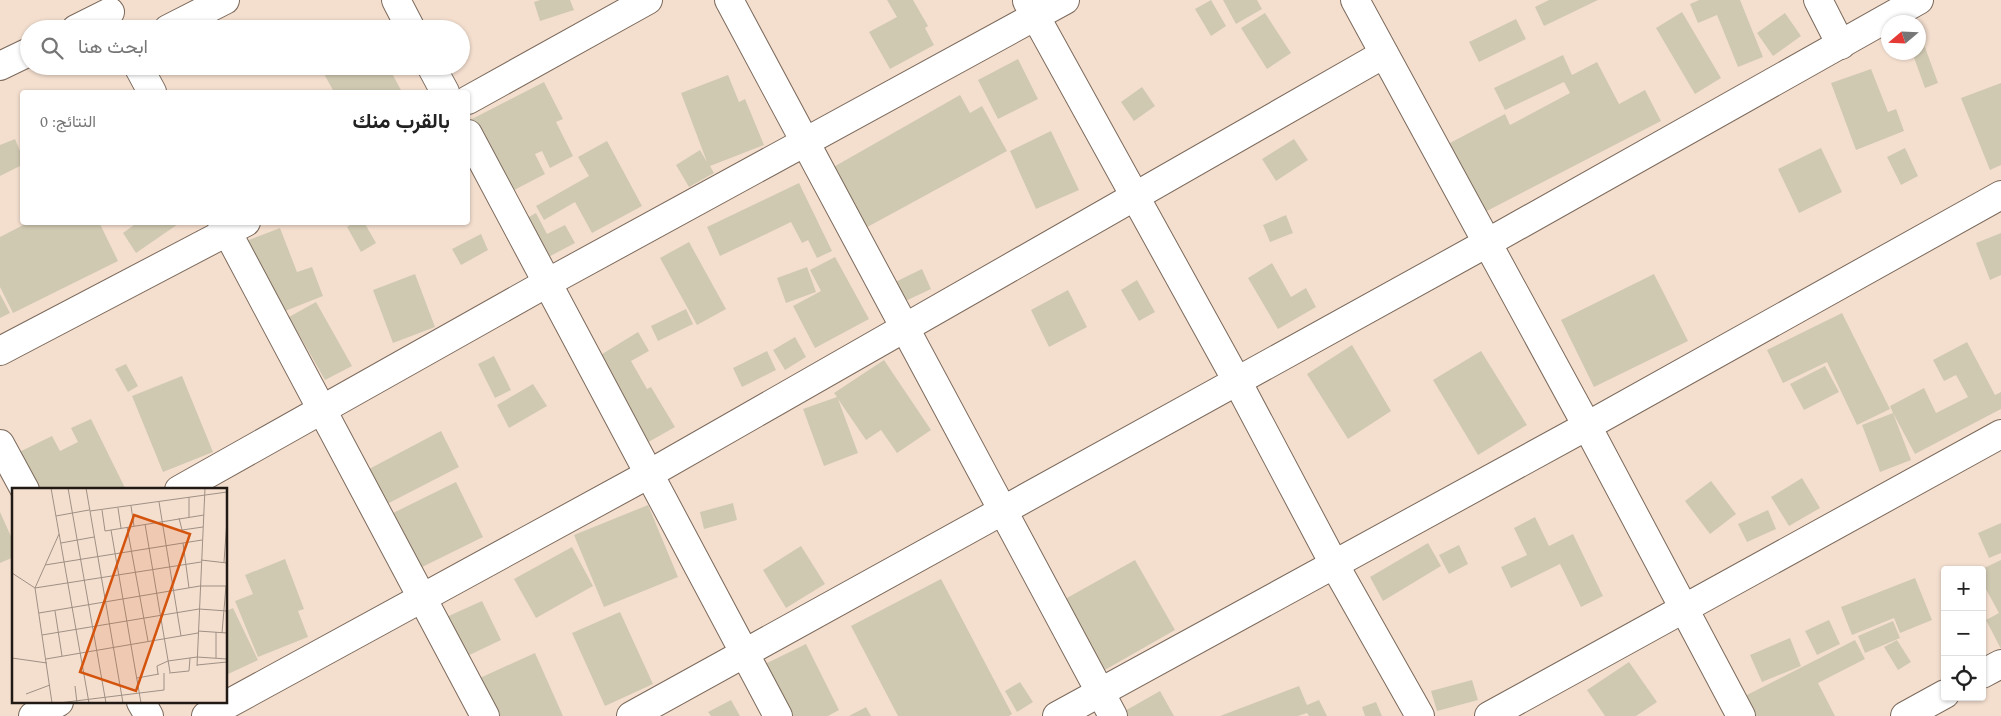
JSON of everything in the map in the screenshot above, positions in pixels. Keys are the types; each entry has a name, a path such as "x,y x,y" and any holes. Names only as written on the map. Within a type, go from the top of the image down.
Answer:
{"street":[{"path":"186,20 225,0"},
{"path":"396,0 406,20"},
{"path":"470,99 648,0"},
{"path":"729,0 1114,716"},
{"path":"183,488 547,283 806,142 1030,8 1066,0"},
{"path":"1355,0 1587,426 1741,716"},
{"path":"1818,0 1841,45"},
{"path":"632,716 1487,243 1919,0"},
{"path":"1030,8 1237,381 1334,564 1420,716"},
{"path":"96,20 110,14"},
{"path":"206,716 649,474 1384,54"},
{"path":"0,66 20,56"},
{"path":"143,75 151,90"},
{"path":"436,75 444,90"},
{"path":"470,138 778,716"},
{"path":"1057,716 1587,426 2001,195"},
{"path":"0,351 232,226 322,411 485,716"},
{"path":"1489,716 2001,434"},
{"path":"0,444 24,488"},
{"path":"1986,672 2001,664"},
{"path":"1905,716 1941,696"},
{"path":"33,716 55,704"},
{"path":"142,704 149,716"}],"building":[{"path":"540,0 570,0 574,10 540,21 534,2"},
{"path":"887,0 913,0 928,26 925,28 934,45 890,69 869,32 897,17"},
{"path":"1211,0 1226,26 1211,36 1195,9"},
{"path":"1223,0 1257,0 1262,9 1236,24"},
{"path":"1549,0 1598,0 1544,26 1535,7"},
{"path":"1699,0 1740,0 1763,57 1738,67 1717,15 1698,23 1690,4"},
{"path":"1682,12 1721,78 1695,94 1656,28"},
{"path":"1265,13 1291,53 1267,69 1241,28"},
{"path":"1785,13 1801,36 1773,56 1757,33"},
{"path":"1516,19 1526,39 1479,62 1469,42"},
{"path":"1926,50 1938,83 1925,88 1915,60 1926,60"},
{"path":"1563,55 1572,75 1597,62 1619,104 1645,90 1661,121 1483,213 1448,144 1505,114 1510,125 1570,93 1564,82 1505,110 1494,88"},
{"path":"1018,59 1038,99 998,119 978,80"},
{"path":"1871,69 1888,112 1896,109 1904,131 1856,150 1831,83"},
{"path":"325,75 393,75 401,90 333,90"},
{"path":"728,75 739,102 745,99 764,145 710,166 714,173 689,187 676,165 700,150 707,162 681,93"},
{"path":"544,82 563,119 556,122 573,156 550,168 542,151 535,154 545,174 501,197 470,126 470,120"},
{"path":"2001,83 2001,165 1990,170 1961,98"},
{"path":"1142,87 1155,106 1134,121 1121,102"},
{"path":"960,95 970,113 982,106 1007,151 849,237 816,177"},
{"path":"1051,131 1079,190 1036,209 1010,151"},
{"path":"15,139 20,151 20,166 0,176 0,145"},
{"path":"1294,139 1308,160 1276,181 1262,159"},
{"path":"607,141 642,206 592,233 575,202 544,220 536,206 589,176 578,157"},
{"path":"1821,148 1842,192 1799,213 1778,169"},
{"path":"1905,148 1918,176 1901,185 1887,157"},
{"path":"799,183 832,251 817,258 808,240 802,243 791,222 720,256 707,227"},
{"path":"536,213 547,234 565,225 575,243 537,263 516,224"},
{"path":"1286,215 1293,233 1270,242 1263,225"},
{"path":"23,225 100,225 118,261 13,313 0,287 0,237"},
{"path":"134,225 177,225 136,253 123,233"},
{"path":"350,225 366,225 376,243 361,252 347,227"},
{"path":"280,228 297,272 312,267 323,296 275,315 246,241"},
{"path":"2001,233 2001,275 1990,280 1976,243"},
{"path":"481,234 488,250 461,265 452,249"},
{"path":"689,242 726,309 697,325 660,258"},
{"path":"835,257 869,319 815,348 793,306 821,291 810,270"},
{"path":"1272,263 1291,297 1306,288 1316,307 1278,329 1248,278"},
{"path":"807,267 816,292 786,303 777,278"},
{"path":"922,269 931,289 897,305 887,286"},
{"path":"415,274 435,327 393,343 373,290"},
{"path":"1654,274 1688,341 1594,387 1561,320"},
{"path":"1137,280 1155,312 1139,321 1121,290"},
{"path":"1068,290 1087,327 1049,347 1031,310"},
{"path":"0,294 10,313 0,318"},
{"path":"316,302 352,366 325,380 289,317"},
{"path":"686,309 693,324 658,341 651,326"},
{"path":"1842,313 1890,409 1857,425 1827,362 1783,383 1767,350"},
{"path":"638,332 649,351 631,361 647,389 651,387 675,427 645,444 594,359"},
{"path":"795,337 806,357 785,370 773,350"},
{"path":"1967,342 1995,395 2001,392 2001,409 1915,454 1890,406 1924,388 1936,413 1968,397 1956,375 1944,381 1933,360"},
{"path":"1352,345 1391,411 1348,439 1307,374"},
{"path":"767,351 776,370 742,387 733,368"},
{"path":"1481,351 1527,425 1478,455 1433,380"},
{"path":"494,356 511,390 495,398 478,364"},
{"path":"884,360 931,430 897,453 881,430 866,440 838,399 858,453 824,466 803,409 837,397 834,393"},
{"path":"126,364 138,386 128,392 115,369"},
{"path":"1825,366 1839,392 1804,410 1790,384"},
{"path":"182,376 213,452 163,472 132,396"},
{"path":"533,384 547,406 509,428 497,405"},
{"path":"1893,413 1911,460 1880,472 1862,425"},
{"path":"91,419 125,488 27,488 11,456 52,436 60,451 78,442 71,428"},
{"path":"441,431 459,467 387,504 369,469"},
{"path":"1802,478 1820,508 1789,526 1771,497"},
{"path":"1711,481 1736,514 1710,534 1685,501"},
{"path":"456,482 483,537 414,571 387,516"},
{"path":"733,503 737,520 704,529 700,512"},
{"path":"648,505 678,577 604,607 574,535"},
{"path":"1768,510 1776,529 1747,542 1738,524"},
{"path":"0,512 12,539 12,558 0,563"},
{"path":"1535,517 1549,546 1573,534 1603,596 1581,607 1560,564 1511,588 1501,567 1527,555 1514,528"},
{"path":"2001,523 2001,553 1989,558 1978,533"},
{"path":"1428,543 1441,566 1383,601 1370,577"},
{"path":"1459,545 1468,564 1449,574 1439,555"},
{"path":"801,546 825,584 786,608 763,570"},
{"path":"572,547 593,586 536,618 514,579"},
{"path":"285,559 304,609 298,611 308,637 258,657 235,601 253,594 245,575"},
{"path":"1135,560 1175,630 1089,679 1049,608"},
{"path":"2001,560 2001,649 1986,620 1999,613 1986,589 1986,567"},
{"path":"1915,578 1932,620 1900,633 1894,618 1852,635 1841,607"},
{"path":"941,579 1012,714 1009,716 898,716 851,626"},
{"path":"482,601 501,640 461,659 442,619"},
{"path":"233,608 258,660 228,674 228,610"},
{"path":"620,612 653,684 605,706 572,633"},
{"path":"1829,620 1840,644 1817,655 1805,631"},
{"path":"1893,621 1900,638 1865,653 1858,636"},
{"path":"1790,638 1801,666 1762,682 1750,655"},
{"path":"1855,640 1865,659 1818,683 1835,716 1750,716 1741,698"},
{"path":"1897,640 1911,662 1898,670 1884,647"},
{"path":"806,644 839,710 828,716 778,716 755,669"},
{"path":"535,653 563,716 486,716 471,682"},
{"path":"1629,662 1657,702 1636,716 1605,716 1587,690"},
{"path":"1472,680 1478,700 1437,711 1431,691"},
{"path":"1020,682 1033,702 1017,712 1005,691"},
{"path":"1299,686 1307,705 1319,700 1327,716 1309,716 1307,713 1298,716 1220,716"},
{"path":"1160,691 1174,716 1116,716"},
{"path":"731,700 740,716 711,716 708,712"},
{"path":"1376,702 1382,716 1365,716 1362,707"},
{"path":"866,707 871,716 849,716"}]}
